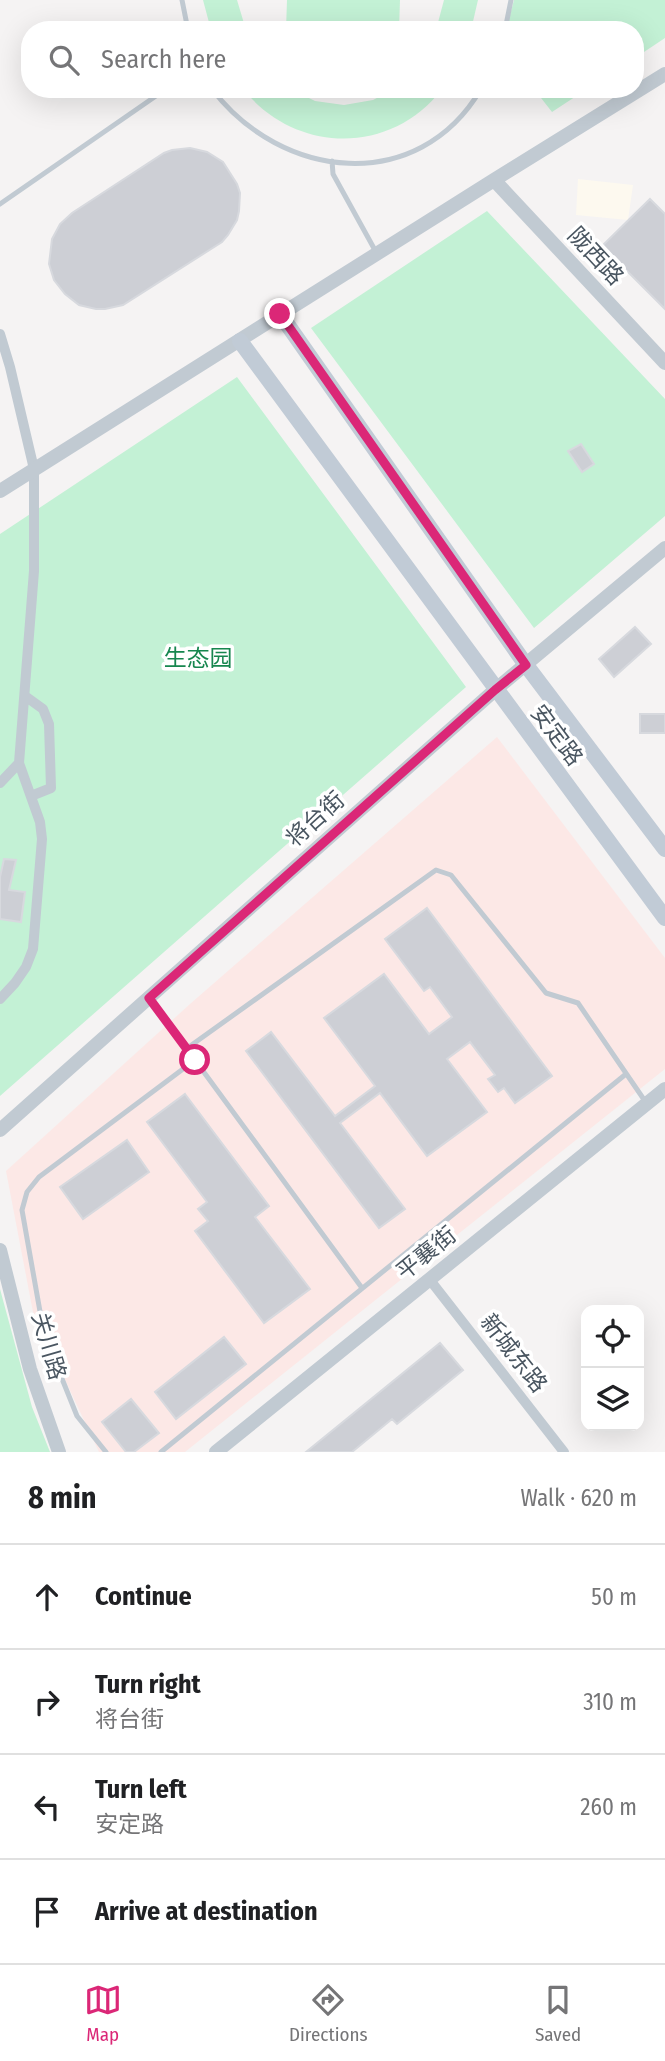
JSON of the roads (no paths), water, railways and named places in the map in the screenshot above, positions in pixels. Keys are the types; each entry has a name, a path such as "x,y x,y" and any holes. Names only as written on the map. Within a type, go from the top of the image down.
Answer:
{"main road":[{"name":"安定路","path":"280,314 526,665 665,849"},
{"name":"安定路","path":"240,341 665,918"}],"street":[{"path":"644,87 665,74"},
{"path":"0,491 626,98"},
{"name":"陇西路","path":"494,180 665,363"},
{"path":"0,334 34,469 34,571 19,763 40,822 43,839 33,949 26,967 0,999"},
{"name":"将台街","path":"0,1130 495,690 665,548"},
{"path":"25,696 43,709 49,723 51,788 31,796"},
{"path":"0,783 19,763"},
{"name":"平襄街","path":"216,1452 665,1089"},
{"name":"关川路","path":"0,1250 30,1369 60,1452"},
{"name":"新城东路","path":"430,1280 564,1452"}],"lane":[{"path":"182,0 186,21"},
{"path":"507,21 511,0"},
{"path":"0,204 153,98"},
{"path":"220,98 233,114 258,135 301,155 332,161 374,162 415,151 435,139 453,126 475,98"},
{"path":"332,161 333,174 377,253"},
{"path":"186,1049 436,870 451,875 546,993 578,1003 646,1104"},
{"path":"149,998 362,1288"},
{"path":"107,1452 77,1416 44,1335 22,1209 27,1192 39,1177 195,1060"},
{"path":"161,1452 626,1074"}],"park label":[{"name":"生态园","path":"198,658"}]}
